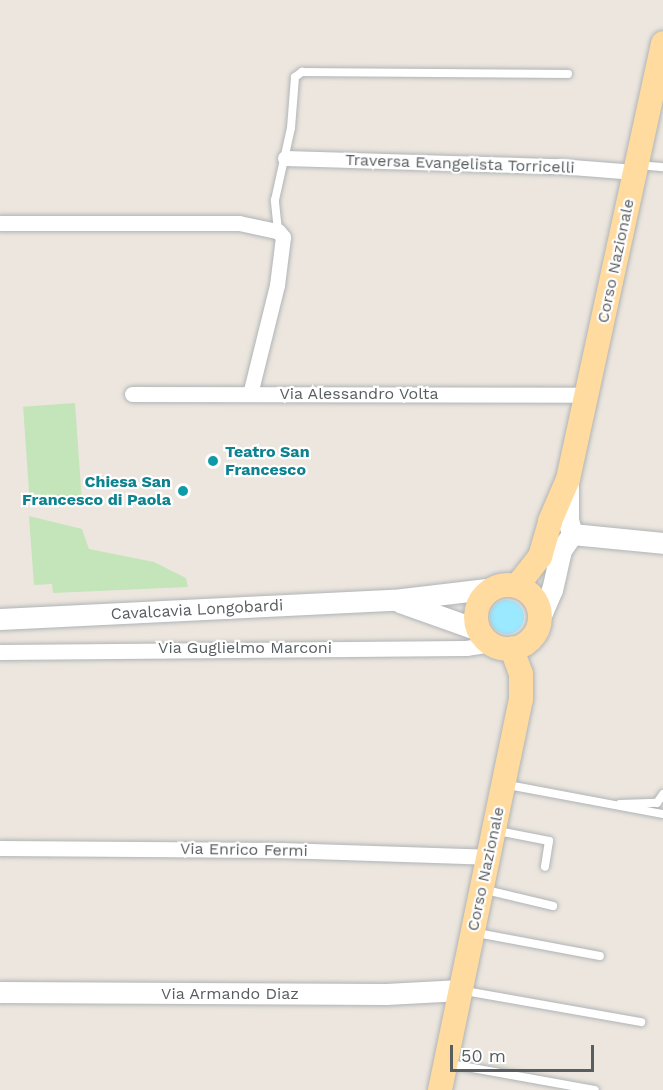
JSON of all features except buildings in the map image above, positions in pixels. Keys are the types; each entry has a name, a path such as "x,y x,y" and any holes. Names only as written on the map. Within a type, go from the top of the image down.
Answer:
{"main road":[{"name":"Corso Nazionale","path":"440,1090 522,687 493,641 476,620 480,601 506,587 540,556 550,520 568,479 636,169 660,75 663,43"},
{"path":"493,641 530,640 539,620 534,599 506,587"}],"street":[{"name":"Traversa Evangelista Torricelli","path":"285,158 636,169"},
{"path":"0,223 239,223 278,231 283,237 277,285 250,394"},
{"name":"Via Alessandro Volta","path":"132,394 586,395"},
{"name":"Corso Nazionale","path":"568,479 568,520 572,534"},
{"path":"539,620 552,590 561,550 572,534 663,543"},
{"name":"Cavalcavia Longobardi","path":"0,619 394,600 506,587"},
{"name":"Cavalcavia Longobardi","path":"394,600 493,641"},
{"name":"Via Guglielmo Marconi","path":"0,652 466,648 493,641"},
{"name":"Via Enrico Fermi","path":"0,848 281,850 488,857"},
{"name":"Via Armando Diaz","path":"0,992 386,994 461,990"}],"lane":[{"path":"278,231 275,200 285,158 295,77 302,72 568,74"},
{"path":"636,169 663,167"},
{"path":"503,784 663,814"},
{"path":"616,805 657,802 663,794"},
{"path":"494,830 549,841 545,867"},
{"path":"482,889 553,906"},
{"path":"472,932 600,956"},
{"path":"461,990 641,1022"},
{"path":"445,1063 595,1090"}],"green space":[{"path":"75,403 82,498 30,501 23,407"},
{"path":"29,516 82,529 89,549 154,562 186,578 188,587 53,593 52,584 34,585"}],"water":[{"path":"507,600 519,605 524,617 519,629 507,634 495,629 490,617 495,605"}],"place":[{"name":"Teatro San Francesco","path":"213,461"},
{"name":"Chiesa San Francesco di Paola","path":"183,491"}]}
